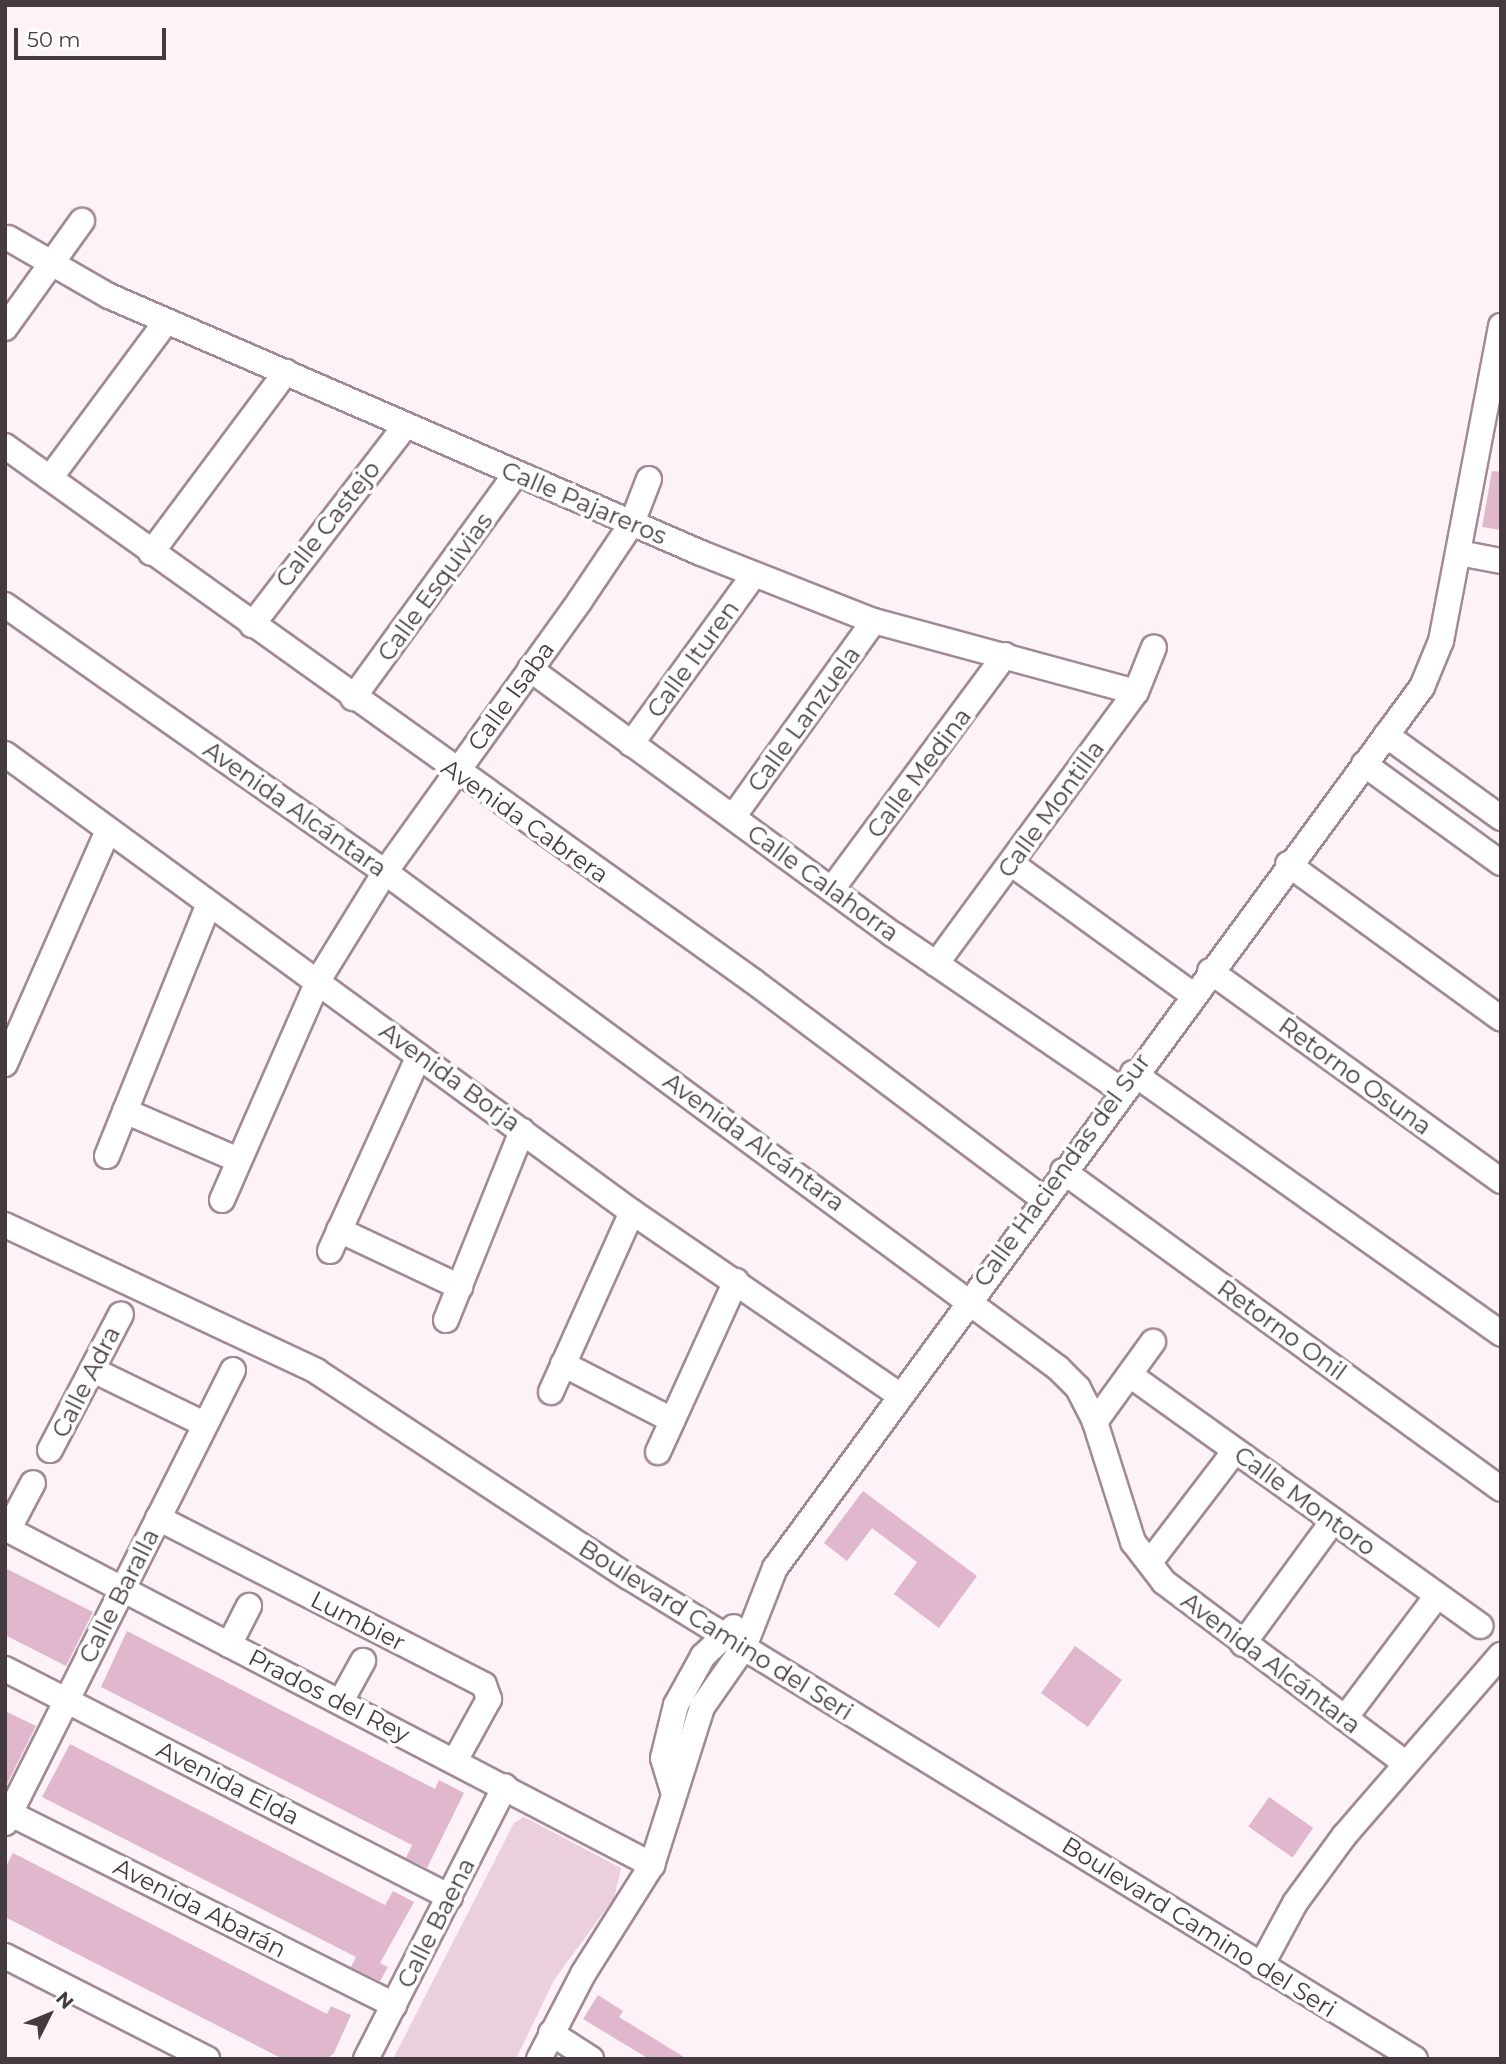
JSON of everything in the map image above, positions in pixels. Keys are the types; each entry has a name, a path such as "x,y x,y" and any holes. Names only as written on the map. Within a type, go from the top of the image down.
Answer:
{"street":[{"path":"5,328 82,221"},
{"name":"Calle Pajareros","path":"8,238 49,267 166,322 286,372 515,475 754,575 874,621 1136,692"},
{"path":"50,478 166,322"},
{"name":"Calle Haciendas del Sur","path":"539,2059 551,2034 652,1865 673,1791 702,1707 744,1647 752,1615 775,1568 898,1394 1386,735 1434,664 1459,553 1493,430 1501,326"},
{"path":"151,553 286,372"},
{"name":"Calle Castejo","path":"252,625 405,425"},
{"name":"Avenida Cabrera","path":"5,446 456,773 753,981 1042,1198"},
{"name":"Calle Esquivias","path":"353,698 515,475"},
{"name":"Calle Isaba","path":"222,1200 319,979 385,872 632,523 649,479"},
{"path":"1459,553 1501,561"},
{"name":"Calle Ituren","path":"631,744 754,575"},
{"name":"Avenida Alcántara","path":"5,605 385,872 968,1298 1058,1368 1078,1388 1095,1422 1125,1524 1150,1562 1200,1614 1404,1762"},
{"name":"Calle Lanzuela","path":"733,817 874,621"},
{"name":"Calle Montilla","path":"936,964 1136,692 1154,647"},
{"name":"Calle Medina","path":"832,889 1005,655"},
{"name":"Calle Calahorra","path":"530,669 936,964 1127,1082"},
{"path":"1386,735 1497,807"},
{"name":"Avenida Borja","path":"5,755 209,904 319,979 632,1212 898,1394"},
{"path":"1364,764 1501,863"},
{"path":"7,1057 108,830"},
{"path":"1012,864 1192,995"},
{"path":"1288,864 1501,1019"},
{"path":"107,1156 209,904"},
{"name":"Retorno Osuna","path":"1210,971 1501,1181"},
{"path":"419,1056 334,1241 460,1287"},
{"path":"1127,1082 1501,1334"},
{"path":"125,1111 238,1160"},
{"path":"446,1320 522,1130"},
{"name":"Retorno Onil","path":"1063,1171 1501,1489"},
{"path":"551,1392 632,1212"},
{"name":"Boulevard Camino del Seri","path":"5,1225 316,1371 723,1634 1415,2059"},
{"path":"658,1451 736,1282"},
{"name":"Calle Adra","path":"50,1450 121,1314"},
{"path":"1095,1422 1153,1342"},
{"path":"563,1364 672,1420"},
{"path":"93,1370 204,1424"},
{"name":"Calle Baralla","path":"7,1816 233,1370"},
{"name":"Calle Montoro","path":"1130,1375 1480,1626"},
{"path":"1150,1562 1235,1451"},
{"path":"7,1529 33,1483"},
{"name":"Lumbier","path":"158,1518 484,1685 489,1699 456,1759"},
{"path":"1243,1644 1333,1521"},
{"name":"Prados del Rey","path":"7,1529 456,1759 652,1865"},
{"path":"1345,1718 1437,1596"},
{"path":"229,1645 249,1606"},
{"path":"673,1791 663,1758 676,1705 723,1634 752,1615"},
{"path":"1261,1966 1295,1903 1404,1762 1501,1655"},
{"path":"341,1702 363,1661"},
{"name":"Avenida Elda","path":"5,1669 450,1897"},
{"name":"Calle Baena","path":"366,2059 505,1786"},
{"name":"Avenida Abarán","path":"7,1816 394,2005"},
{"path":"5,1955 207,2059"},
{"path":"551,2034 591,2059"}],"shaded area":[{"path":"524,1817 621,1868 614,1898 554,1980 516,2059 393,2059 514,1823"}],"building":[{"path":"1492,471 1501,472 1501,530 1482,527"},
{"path":"863,1491 977,1576 939,1628 894,1594 917,1562 872,1528 847,1561 824,1543"},
{"path":"5,1568 93,1612 66,1666 5,1635"},
{"path":"127,1631 435,1789 439,1780 464,1793 427,1868 406,1858 412,1845 101,1687"},
{"path":"1075,1646 1122,1680 1088,1727 1041,1693"},
{"path":"5,1711 36,1726 5,1788"},
{"path":"70,1744 385,1905 393,1891 414,1902 380,1963 388,1967 380,1981 351,1967 356,1957 42,1797"},
{"path":"1269,1797 1313,1828 1293,1857 1248,1826"},
{"path":"13,1853 327,2014 331,2006 351,2015 334,2053 327,2059 283,2059 5,1917 5,1868"},
{"path":"598,1995 623,2011 619,2017 687,2059 649,2059 583,2019"}]}
